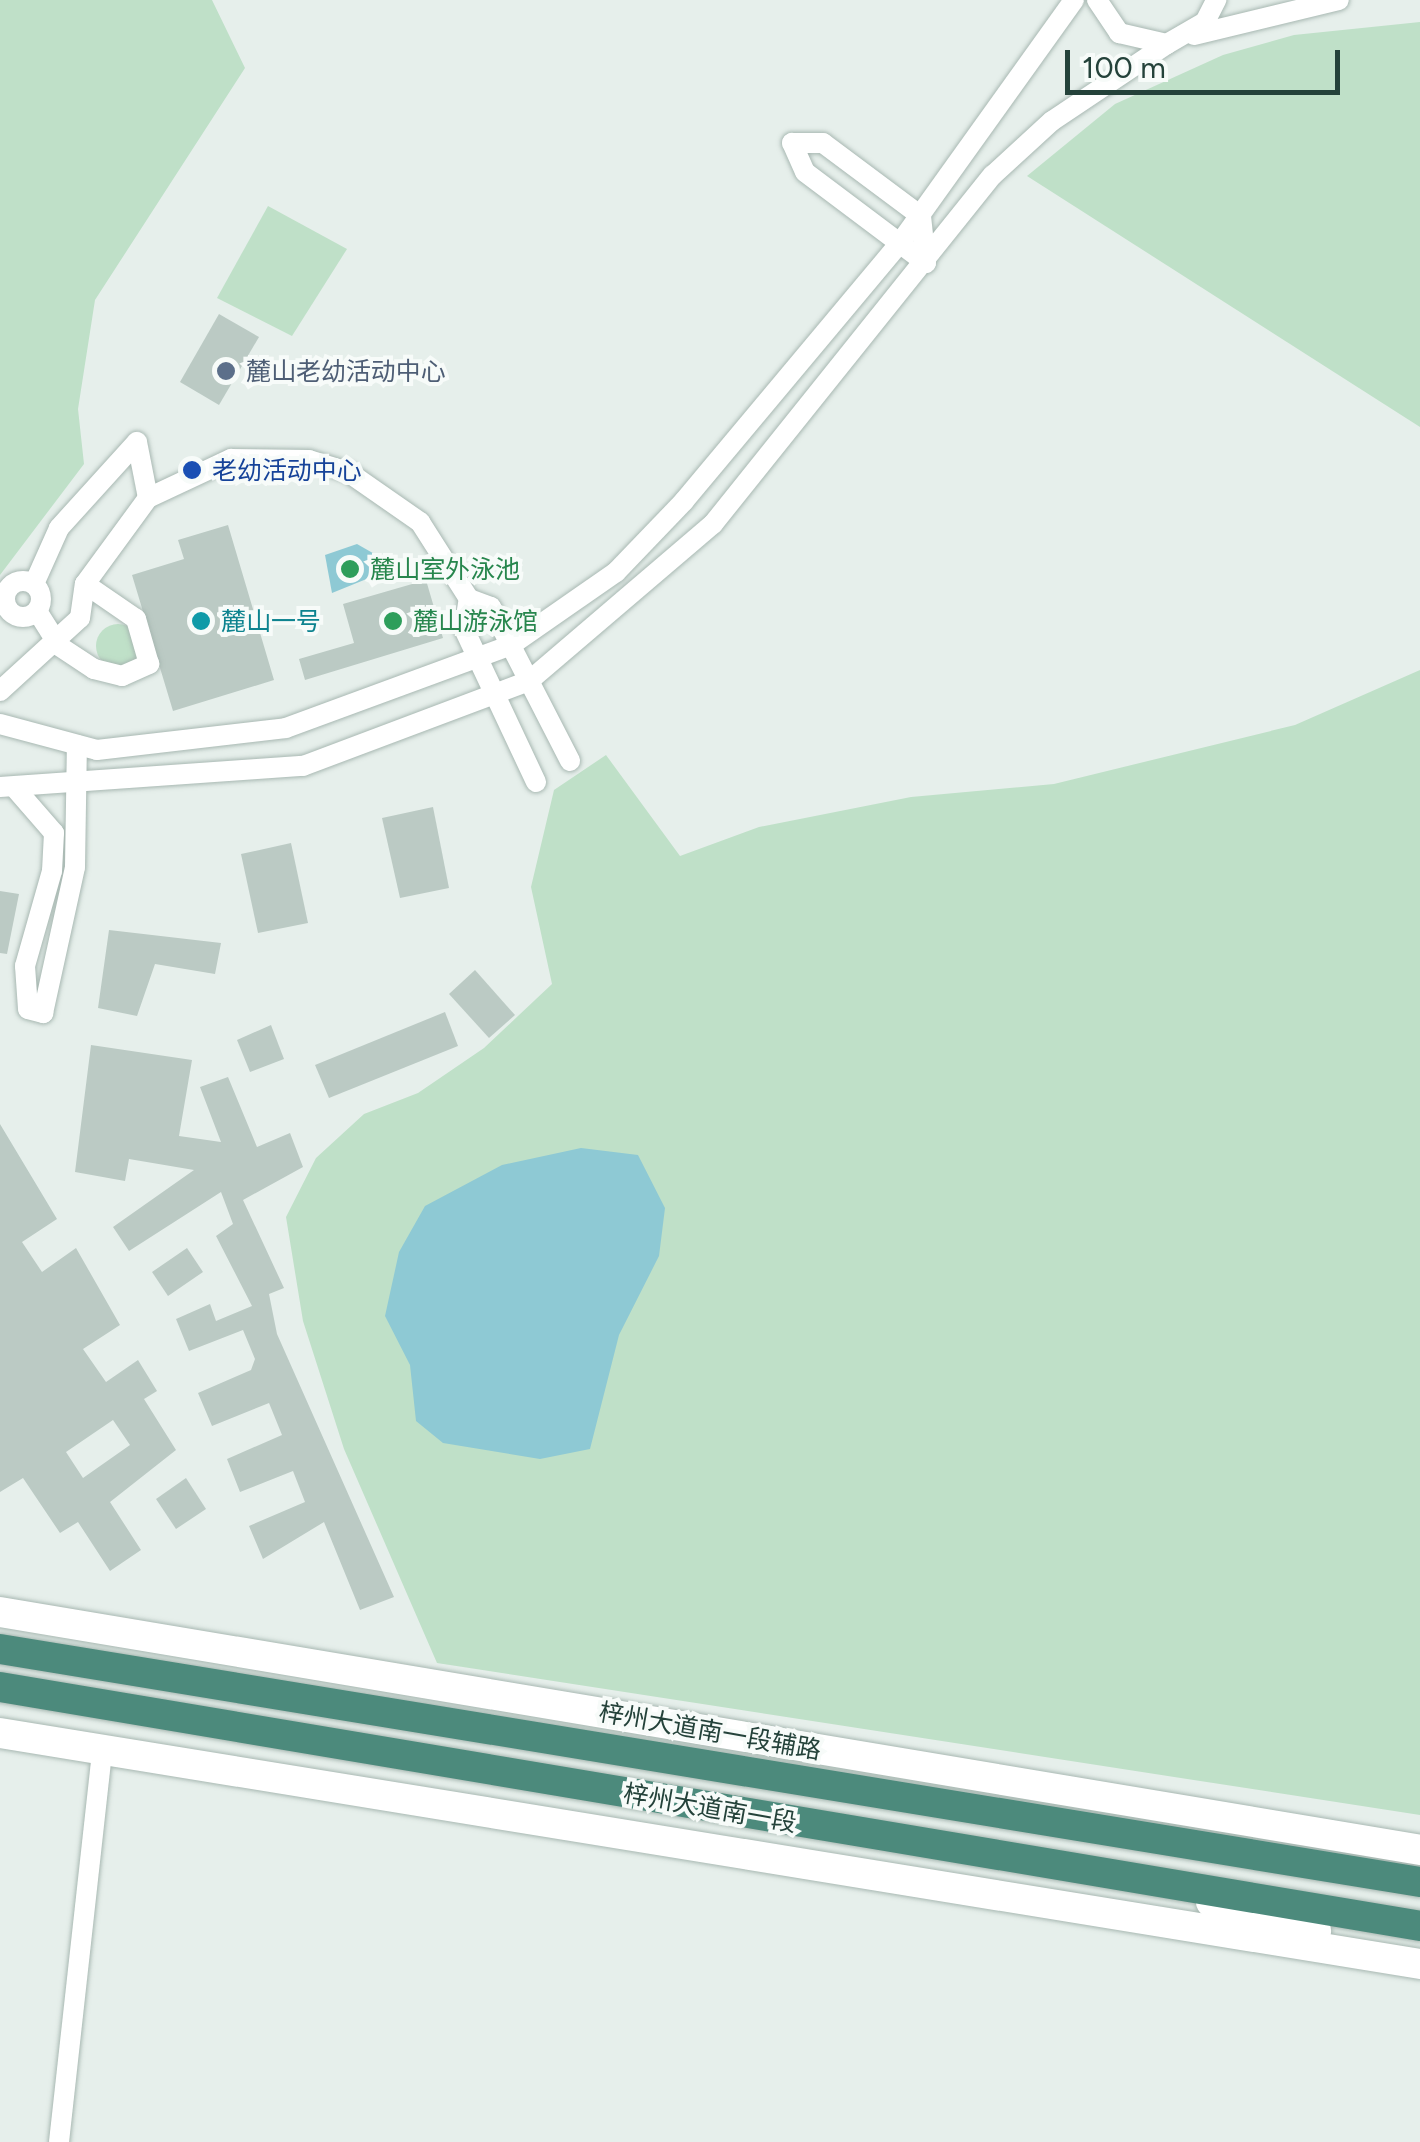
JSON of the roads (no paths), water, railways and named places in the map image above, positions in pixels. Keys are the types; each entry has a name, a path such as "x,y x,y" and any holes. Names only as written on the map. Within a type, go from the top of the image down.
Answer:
{"highway":[{"name":"梓州大道南一段","path":"0,1649 1420,1882"},
{"name":"梓州大道南一段","path":"0,1686 1136,1882 1420,1926"}],"main road":[{"name":"梓州大道南一段辅路","path":"0,1612 1420,1850"},
{"path":"0,1637 81,1626"},
{"path":"0,1734 1420,1962"},
{"path":"1136,1882 1420,1962"}],"street":[{"path":"0,724 78,744 286,728 511,646 616,572 900,243 1074,0"},
{"path":"1097,0 1119,33 1177,41 1339,0"},
{"path":"7,787 304,766 495,700 529,681 713,524 993,175 1037,134 1177,41 1216,0"},
{"path":"792,143 824,144 921,216 926,263 805,172 792,143"},
{"path":"85,584 136,619 149,664 108,674 59,646 38,611 34,584 60,528 137,442 148,498"},
{"path":"0,691 59,646 80,618 85,584 148,498 231,458 322,464 420,522 469,598 491,607 570,761"},
{"path":"34,584 12,585 5,600 15,616 38,611"},
{"path":"469,598 464,629 536,782"},
{"path":"7,787 54,832 52,872 33,925 28,1010 43,1013 63,934 82,804 74,783 78,744"},
{"path":"33,925 63,934"},
{"path":"58,2142 102,1750"}],"water":[{"name":"麓山室外泳池","path":"357,544 378,556 369,578 332,593 325,555"},
{"path":"581,1148 638,1155 665,1208 659,1256 619,1335 590,1449 540,1459 443,1443 416,1421 410,1365 385,1316 399,1252 425,1206 502,1165"}],"place":[{"name":"麓山老幼活动中心","path":"226,371"},
{"name":"老幼活动中心","path":"192,470"},
{"name":"麓山室外泳池","path":"350,569"},
{"name":"麓山一号","path":"201,621"},
{"name":"麓山游泳馆","path":"393,621"}]}
